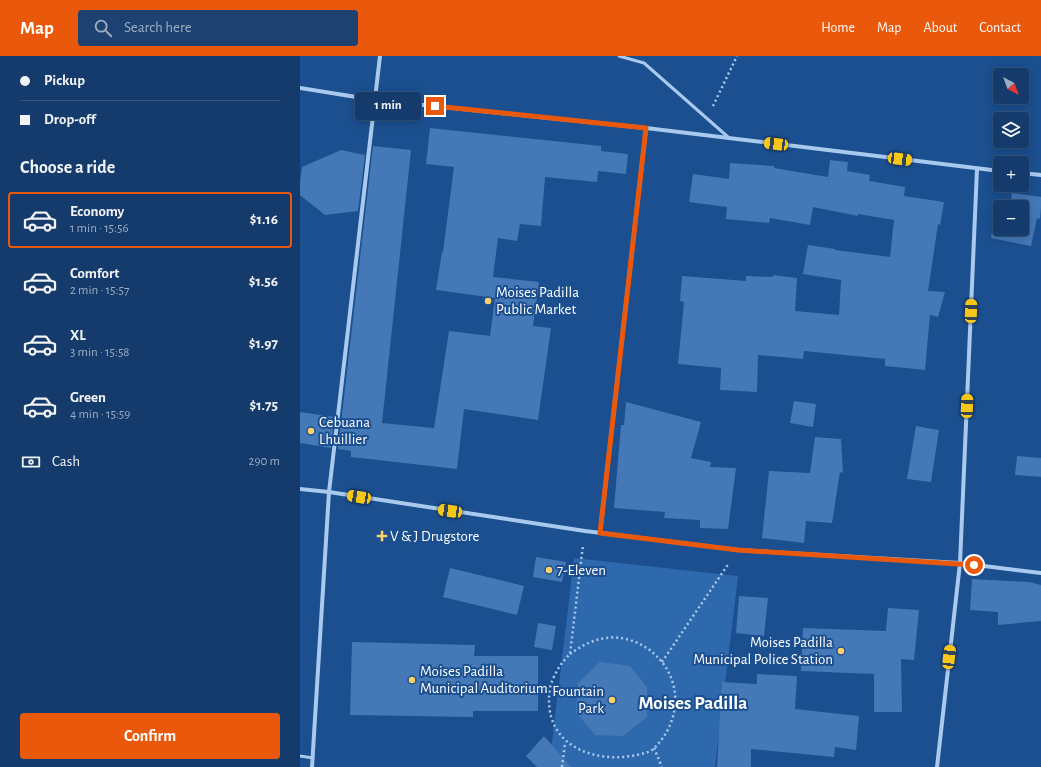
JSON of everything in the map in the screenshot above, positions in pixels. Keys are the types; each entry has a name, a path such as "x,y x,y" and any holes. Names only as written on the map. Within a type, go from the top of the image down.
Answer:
{"street":[{"path":"312,767 329,492 380,56"},
{"path":"300,88 375,100 646,128 993,170"},
{"path":"600,533 646,128"},
{"path":"937,767 960,564 977,169"},
{"path":"1029,174 1041,175"},
{"path":"300,489 329,492 585,531 738,550 960,564 1041,573"}],"lane":[{"path":"619,56 644,63 730,138"},
{"path":"300,756 313,758"}],"path":[{"path":"707,118 737,56"},
{"path":"570,654 585,531"},
{"path":"662,662 738,550"},
{"path":"570,748 560,737 553,724 549,709 549,694 553,679 560,665 570,654 581,646 607,638 620,638 633,641 656,655 665,665 675,691 676,705 668,731 654,748 638,759"},
{"path":"562,767 565,743"},
{"path":"654,748 662,767"}],"shaded area":[{"path":"574,558 738,576 715,767 549,767"}],"building":[{"path":"430,128 601,146 601,151 628,154 626,174 598,171 597,182 545,177 541,226 520,224 517,241 498,238 493,277 539,282 533,326 551,328 538,420 464,409 457,469 351,457 351,451 338,449 373,146 411,150 382,423 434,428 449,331 490,336 495,298 436,290 443,252 454,167 426,164"},
{"path":"341,150 365,155 358,211 325,215 300,195 302,167"},
{"path":"830,160 848,162 847,171 870,175 869,181 905,187 904,196 944,202 940,225 938,224 928,291 945,292 938,317 930,315 925,370 885,366 885,359 804,351 803,359 758,355 757,392 720,390 721,368 678,364 684,302 680,301 682,276 746,281 746,276 773,277 773,275 797,278 795,311 839,315 841,280 803,274 808,245 890,257 894,220 858,214 858,216 813,207 810,225 770,218 769,223 726,219 727,207 689,202 693,174 729,179 730,163 774,166 774,168 828,177"},
{"path":"1012,193 1041,197 1040,219 1037,218 1031,246 991,238 993,225 993,236 1029,236 1029,200 1011,200"},
{"path":"794,401 816,404 813,427 790,423"},
{"path":"626,402 701,422 691,458 711,462 710,467 736,468 728,529 700,528 700,520 664,518 665,512 614,508 621,425 624,425"},
{"path":"300,412 334,417 331,448 300,443"},
{"path":"916,426 939,430 931,482 907,479"},
{"path":"815,437 841,439 843,473 840,472 832,523 806,521 804,543 762,538 769,471 810,473"},
{"path":"1017,456 1041,458 1041,477 1015,475"},
{"name":"7-Eleven","path":"536,557 566,562 562,582 533,577"},
{"path":"450,568 524,586 517,615 443,597"},
{"path":"972,579 1029,582 1041,585 1041,621 998,625 998,612 970,610"},
{"path":"739,596 768,598 764,636 736,633"},
{"path":"888,608 919,610 914,660 901,659 902,712 874,712 874,674 801,671 803,628 886,631"},
{"path":"538,623 556,626 552,650 534,647"},
{"name":"Moises Padilla Municipal Auditorium","path":"352,642 475,645 474,656 538,656 538,711 473,711 473,717 350,715"},
{"name":"Fountain Park","path":"600,662 630,666 647,687 647,717 623,736 595,735 576,712 578,683"},
{"path":"757,674 797,676 795,709 859,716 856,750 835,747 834,757 751,749 751,767 717,767 722,682 757,684"},
{"path":"544,736 571,767 537,767 526,756"}],"place":[{"name":"Moises Padilla Public Market","path":"488,301"},
{"name":"Cebuana Lhuillier","path":"311,431"},
{"name":"V & J Drugstore","path":"382,536"},
{"name":"7-Eleven","path":"549,570"},
{"name":"Moises Padilla Municipal Police Station","path":"841,651"},
{"name":"Moises Padilla Municipal Auditorium","path":"412,680"},
{"name":"Fountain Park","path":"612,700"}],"district":[{"name":"Moises Padilla","path":"693,702"}],"route":[{"path":"435,106 646,128 600,533 738,550 974,565"}]}
